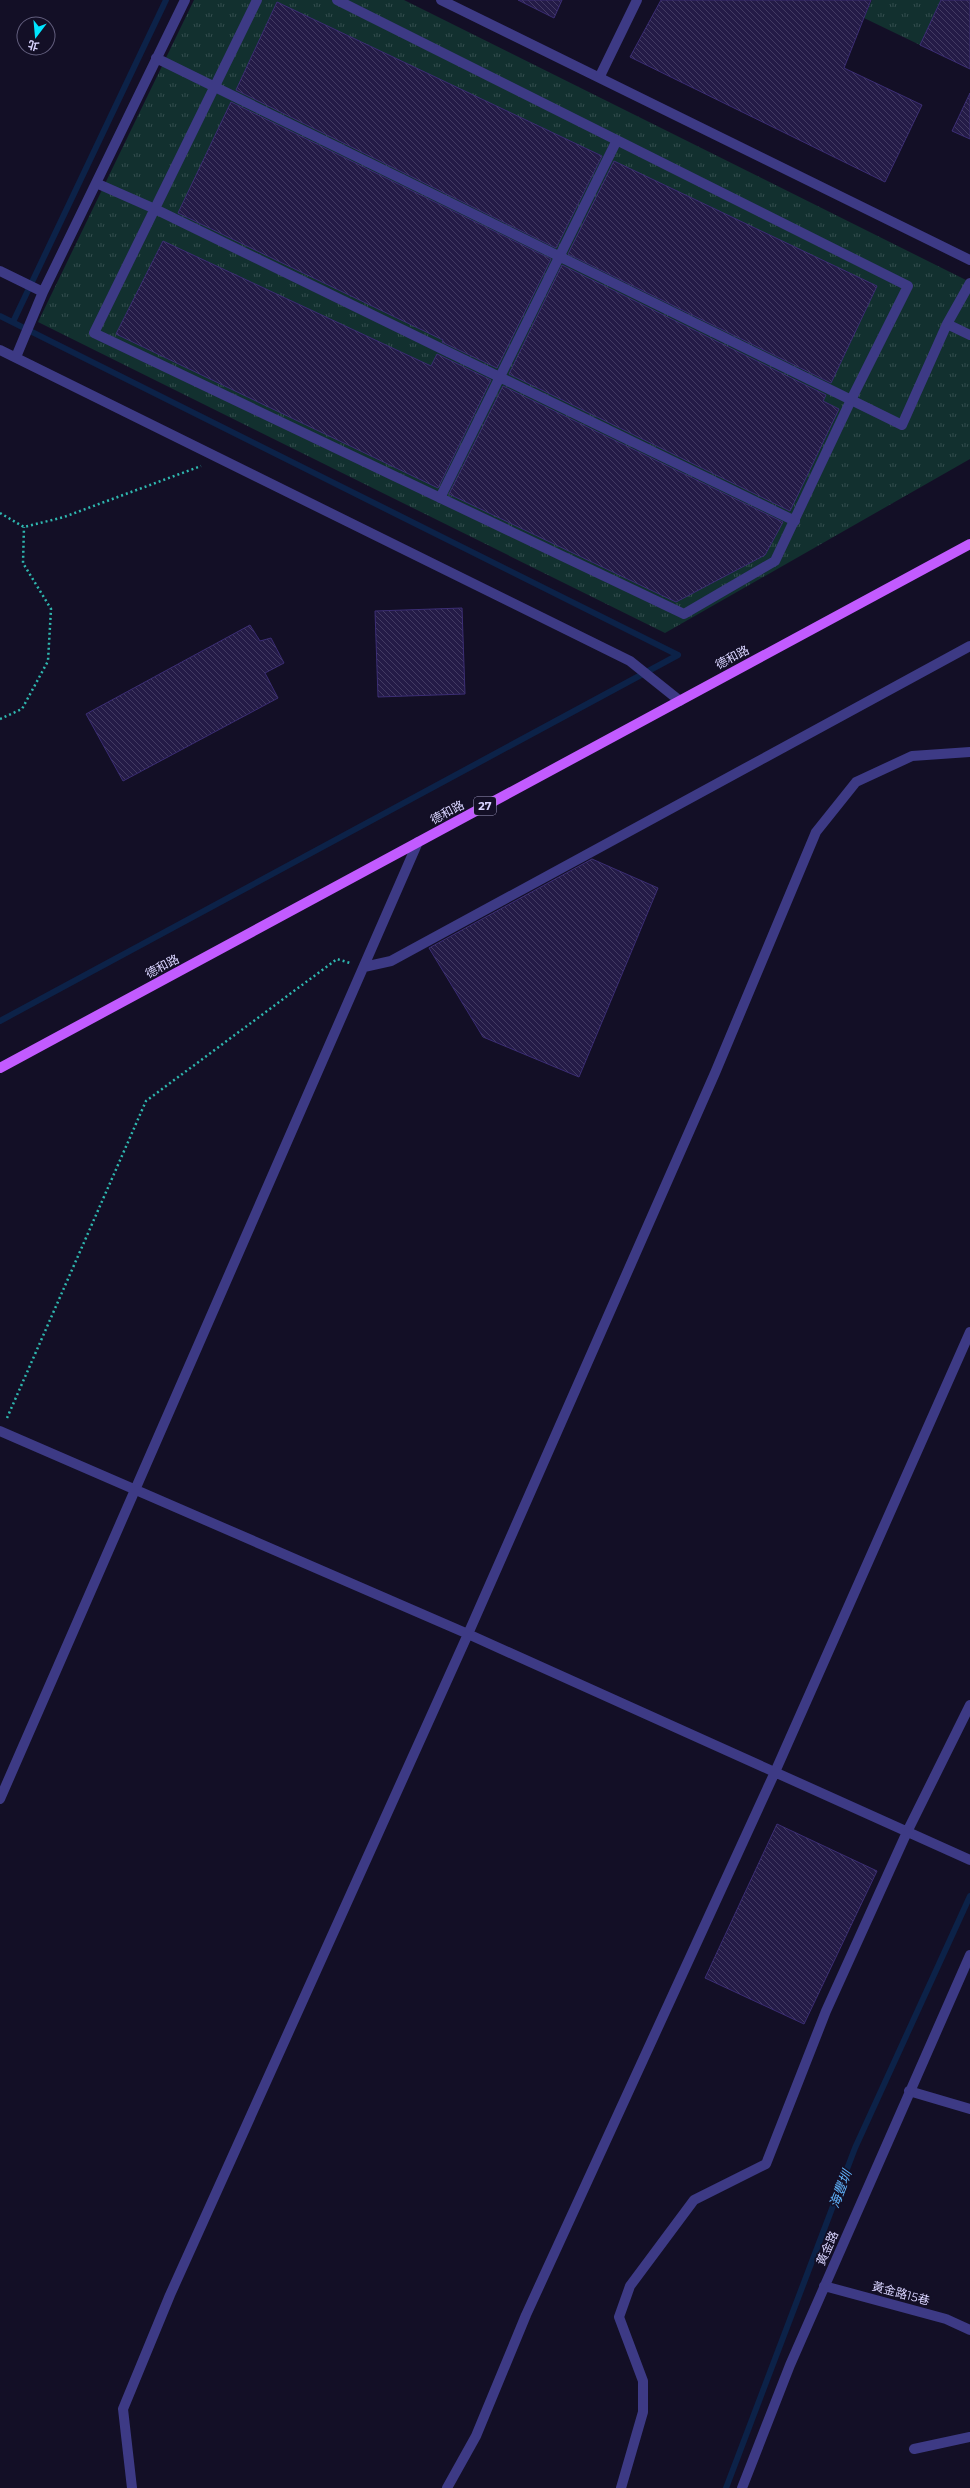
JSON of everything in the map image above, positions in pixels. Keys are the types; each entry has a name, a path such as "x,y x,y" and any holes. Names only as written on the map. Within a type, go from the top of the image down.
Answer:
{"main road":[{"name":"德和路","path":"0,1068 970,544"}],"street":[{"path":"16,357 43,292 185,0"},
{"path":"257,0 94,333 684,614 775,561 851,400 908,286 337,0"},
{"path":"441,0 600,76 970,260"},
{"path":"600,76 637,0"},
{"path":"156,58 214,88 902,424 947,324 970,283"},
{"path":"440,498 617,140"},
{"path":"96,183 155,209 795,521"},
{"path":"0,271 43,292"},
{"path":"947,324 970,335"},
{"path":"0,350 630,661 680,700"},
{"path":"364,967 390,961 970,646"},
{"path":"132,2488 123,2409 174,2287 468,1634 715,1073 816,832 856,782 912,756 970,752"},
{"path":"0,1799 418,842"},
{"path":"447,2488 476,2436 526,2315 775,1772 970,1332"},
{"path":"1,1431 468,1634 970,1860"},
{"path":"622,2488 643,2412 643,2381 619,2317 630,2286 694,2200 766,2164 826,2011 907,1832 970,1705"},
{"name":"黃金路","path":"742,2488 790,2364 884,2154 909,2091 970,1954"},
{"path":"909,2091 970,2109"},
{"name":"黃金路15巷","path":"824,2286 946,2319 970,2330"},
{"path":"914,2449 970,2437"}],"path":[{"path":"0,513 24,527 64,517 221,459"},
{"path":"0,719 22,709 48,661 51,609 22,563 24,527"},
{"path":"1,1431 146,1101 337,959 364,967"}],"green space":[{"path":"194,0 404,0 970,282 970,459 665,633 38,322"},
{"path":"872,0 941,0 920,45 864,18"}],"building":[{"path":"518,0 562,0 554,18"},
{"path":"661,0 871,0 844,68 922,105 885,182 630,57"},
{"path":"941,0 970,0 970,69 920,45"},
{"path":"277,2 602,156 556,248 236,90"},
{"path":"970,93 970,139 952,131"},
{"path":"231,102 551,259 497,368 442,342 443,340 178,213"},
{"path":"614,161 877,286 831,383 568,254"},
{"path":"163,241 431,366 437,354 491,380 438,488 116,334"},
{"path":"562,265 826,395 823,401 839,409 790,511 509,374"},
{"path":"503,386 783,522 765,555 676,602 449,494"},
{"path":"462,608 465,694 378,697 375,611"},
{"path":"250,625 260,641 271,638 284,663 265,673 278,698 123,781 86,714"},
{"path":"592,859 658,888 579,1077 483,1037 429,948"},
{"path":"777,1824 877,1871 804,2024 705,1978"}],"waterway":[{"path":"13,322 166,0"},
{"path":"0,316 678,655"},
{"path":"0,1021 678,655"},
{"name":"海豐圳","path":"726,2488 855,2148 970,1896"}]}
